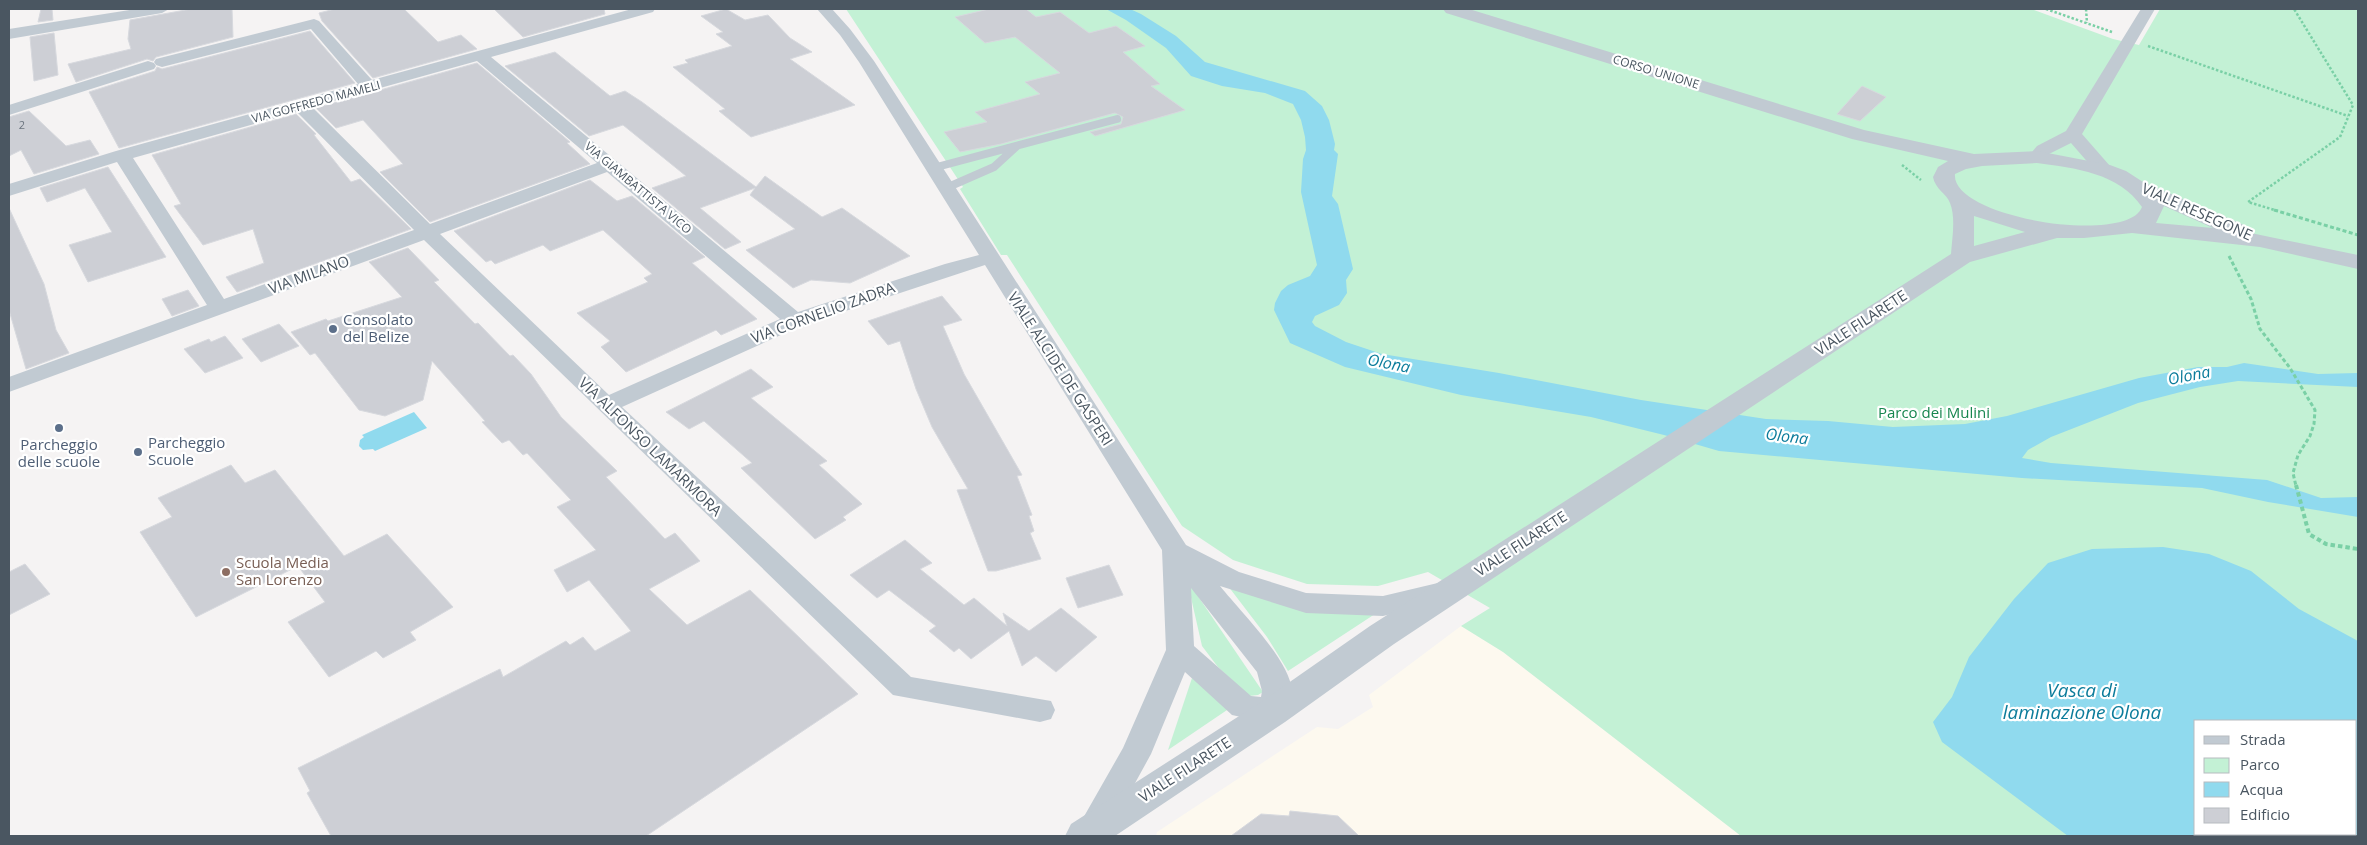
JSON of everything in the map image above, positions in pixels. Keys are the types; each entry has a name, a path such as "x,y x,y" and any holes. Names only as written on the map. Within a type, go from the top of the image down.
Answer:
{"street":[{"path":"9,34 162,9"},
{"name":"VIA GOFFREDO MAMELI","path":"9,190 122,155 481,56 630,12 648,9"},
{"name":"VIALE ALCIDE DE GASPERI","path":"824,9 845,32 866,61 1175,549 1270,668 1277,691 1273,712"},
{"name":"CORSO UNIONE","path":"1452,9 1859,135 1976,160"},
{"path":"2037,157 2044,150 2074,134 2148,9"},
{"path":"9,110 155,64 314,24 369,87"},
{"name":"VIA GIAMBATTISTA VICO","path":"481,56 795,320"},
{"name":"VIA ALFONSO LAMARMORA","path":"301,106 427,232 606,405 903,687 1040,710"},
{"path":"2074,134 2104,170"},
{"name":"CORSO UNIONE","path":"1859,135 1943,179"},
{"path":"122,155 220,308"},
{"path":"2056,231 2006,221 1982,212 1961,200 1948,188 1943,179 1944,173 1950,168 1976,160 2037,157 2080,163 2104,170 2133,185 2145,194 2153,207 2152,213 2145,221 2132,227"},
{"name":"VIA MILANO","path":"9,385 610,165"},
{"name":"VIALE RESEGONE","path":"2133,185 2260,240"},
{"path":"1961,200 1964,229 1962,257"},
{"name":"VIALE RESEGONE","path":"2056,231 2132,227 2260,240 2358,262"},
{"name":"VIALE FILARETE","path":"1088,834 1273,712 1382,635 1962,257 2056,231"},
{"name":"VIA CORNELIO ZADRA","path":"606,405 795,320 952,268 990,258"},
{"name":"VIALE ALCIDE DE GASPERI","path":"1175,549 1229,579 1306,603 1383,606 1451,590"},
{"name":"VIALE ALCIDE DE GASPERI","path":"1088,834 1136,754 1180,650 1175,549"},
{"path":"1180,650 1243,706 1273,712"}],"lane":[{"path":"934,168 1117,118"},
{"path":"946,188 994,167 1018,145"}],"path":[{"path":"2046,9 2348,116"},
{"path":"2086,9 2087,23"},
{"path":"2294,9 2353,105 2340,137 2248,202 2358,235"},
{"path":"2229,255 2251,299 2260,329 2290,368 2315,410 2314,424 2310,436 2298,455 2294,466 2294,482 2309,534 2315,539 2338,548 2358,549"}],"shaded area":[{"path":"1461,626 1503,652 1741,836 1156,836 1157,832 1317,727 1338,729 1373,707 1369,695"}],"green space":[{"name":"Parco dei Mulini","path":"846,9 2031,9 2113,39 2139,45 2160,9 2358,9 2358,836 1741,836 1503,652 1461,626 1490,608 1428,572 1378,586 1307,584 1233,560 1182,526 1007,255 1001,255 960,189 963,187"},
{"path":"1187,580 1263,692 1258,695 1249,696 1218,667 1202,646"},
{"path":"1225,582 1375,614 1288,671 1267,637"},
{"path":"1192,678 1230,708 1168,750"}],"water":[{"name":"Olona","path":"1106,9 1130,9 1176,36 1205,62 1305,91 1322,106 1329,120 1335,144 1334,150 1338,154 1332,196 1338,204 1353,269 1346,280 1347,293 1339,305 1315,316 1312,322 1315,326 1346,342 1382,354 1499,373 1641,400 1766,419 1828,421 1893,427 1965,424 2007,416 2139,378 2198,367 2227,367 2244,363 2318,374 2358,373 2358,387 2238,381 2200,387 2138,403 2051,437 2028,450 2022,458 2051,463 2267,480 2321,498 2358,497 2358,517 2268,502 2202,488 2022,478 1719,451 1591,417 1461,395 1345,367 1290,343 1274,310 1281,291 1288,285 1310,276 1317,265 1301,192 1303,159 1306,150 1305,137 1301,120 1293,104 1265,93 1222,86 1191,76 1166,48 1126,20"},
{"path":"414,412 427,428 375,451 373,449 363,450 359,446 360,440 364,437 362,435"},
{"name":"Vasca di laminazione Olona","path":"2163,547 2209,554 2251,571 2299,609 2358,641 2358,836 2068,836 1942,742 1933,722 1952,697 1969,657 2014,599 2048,563 2092,549"}],"building":[{"path":"41,9 52,9 53,20 38,22"},
{"path":"191,9 232,9 233,37 156,57 153,61 147,59 76,82 68,64 131,49 128,39 130,20"},
{"path":"335,9 404,9 438,42 461,35 477,49 373,78 322,21 319,13"},
{"path":"494,9 604,9 605,14 523,37"},
{"path":"726,9 745,20 768,15 790,38 812,52 790,59 855,105 751,137 719,111 725,109 673,67 688,63 685,60 732,46 716,34 723,32 701,16"},
{"path":"989,9 1026,9 1036,17 1060,12 1089,33 1116,26 1145,46 1123,52 1160,84 1151,86 1185,110 1095,136 1090,132 1121,124 1123,117 1115,113 1001,144 960,152 944,132 987,122 975,112 1040,94 1025,82 1060,73 1015,37 985,43 955,17"},
{"path":"310,31 355,83 119,148 89,92 155,71 157,67 162,69"},
{"path":"54,33 58,75 34,81 30,37"},
{"path":"555,52 610,96 625,91 642,102 756,187 765,176 822,217 842,208 910,256 850,283 811,280 793,288 746,250 795,229 750,195 755,188 700,208 741,242 725,249 652,188 686,176 623,125 589,136 505,66"},
{"path":"477,63 570,142 567,143 590,164 430,222 380,172 403,164 363,120 336,128 316,108"},
{"path":"1862,86 1886,97 1860,121 1837,114"},
{"path":"29,111 66,146 90,140 99,154 34,174 21,150 9,156 9,117"},
{"path":"296,114 316,134 314,135 351,182 360,179 411,229 237,292 226,277 264,263 253,229 203,245 174,206 181,204 152,155"},
{"path":"108,167 166,257 88,282 69,245 112,232 85,188 47,202 40,188"},
{"path":"590,180 617,201 632,196 705,257 692,263 757,319 721,335 716,330 626,372 601,347 610,341 577,313 648,282 644,278 652,274 603,230 550,251 543,245 495,264 491,260 486,262 454,231"},
{"path":"9,208 44,284 56,330 69,353 26,369 9,310"},
{"path":"408,248 439,280 434,282 475,324 478,323 510,356 513,355 531,374 561,417 617,471 606,477 665,539 675,533 700,561 649,589 687,625 750,590 858,694 646,836 331,836 307,793 310,791 298,768 500,669 503,677 566,641 570,645 583,637 595,651 631,631 589,580 567,592 554,570 596,550 557,507 571,500 527,453 523,455 509,440 502,443 482,422 485,421 432,361 423,400 385,416 359,410 315,353 310,355 291,332 326,319 328,321 402,297 369,262"},
{"path":"188,290 199,306 172,316 162,299"},
{"path":"942,296 962,320 943,326 964,374 1022,475 1017,476 1032,515 1029,516 1034,531 1030,533 1041,559 996,571 988,571 957,490 968,489 932,427 916,389 900,341 888,345 868,321"},
{"path":"279,324 299,346 261,362 242,339"},
{"path":"225,336 243,358 205,373 184,349 209,339 211,342"},
{"path":"751,369 773,387 751,398 827,461 819,465 862,504 843,517 846,520 815,539 741,468 752,463 704,421 689,429 666,412"},
{"name":"Scuola Media San Lorenzo","path":"231,465 245,483 275,470 344,556 387,534 453,607 410,632 416,640 383,658 376,651 329,677 288,622 325,602 298,566 196,617 140,532 172,517 158,498"},
{"path":"905,540 932,563 920,569 964,605 974,598 1007,626 1003,613 1029,631 1061,608 1097,637 1056,672 1036,656 1022,666 1009,631 971,659 959,648 954,652 929,631 936,626 889,590 877,598 850,575"},
{"path":"25,564 50,594 9,615 9,572"},
{"path":"1109,565 1123,595 1078,608 1066,578"},
{"path":"1290,811 1338,816 1359,836 1231,836 1261,814 1289,816"}],"place":[{"name":"Consolato del Belize","path":"333,329"},
{"name":"Parcheggio delle scuole","path":"59,428"},
{"name":"Parcheggio Scuole","path":"138,452"},
{"name":"Scuola Media San Lorenzo","path":"226,572"}]}
